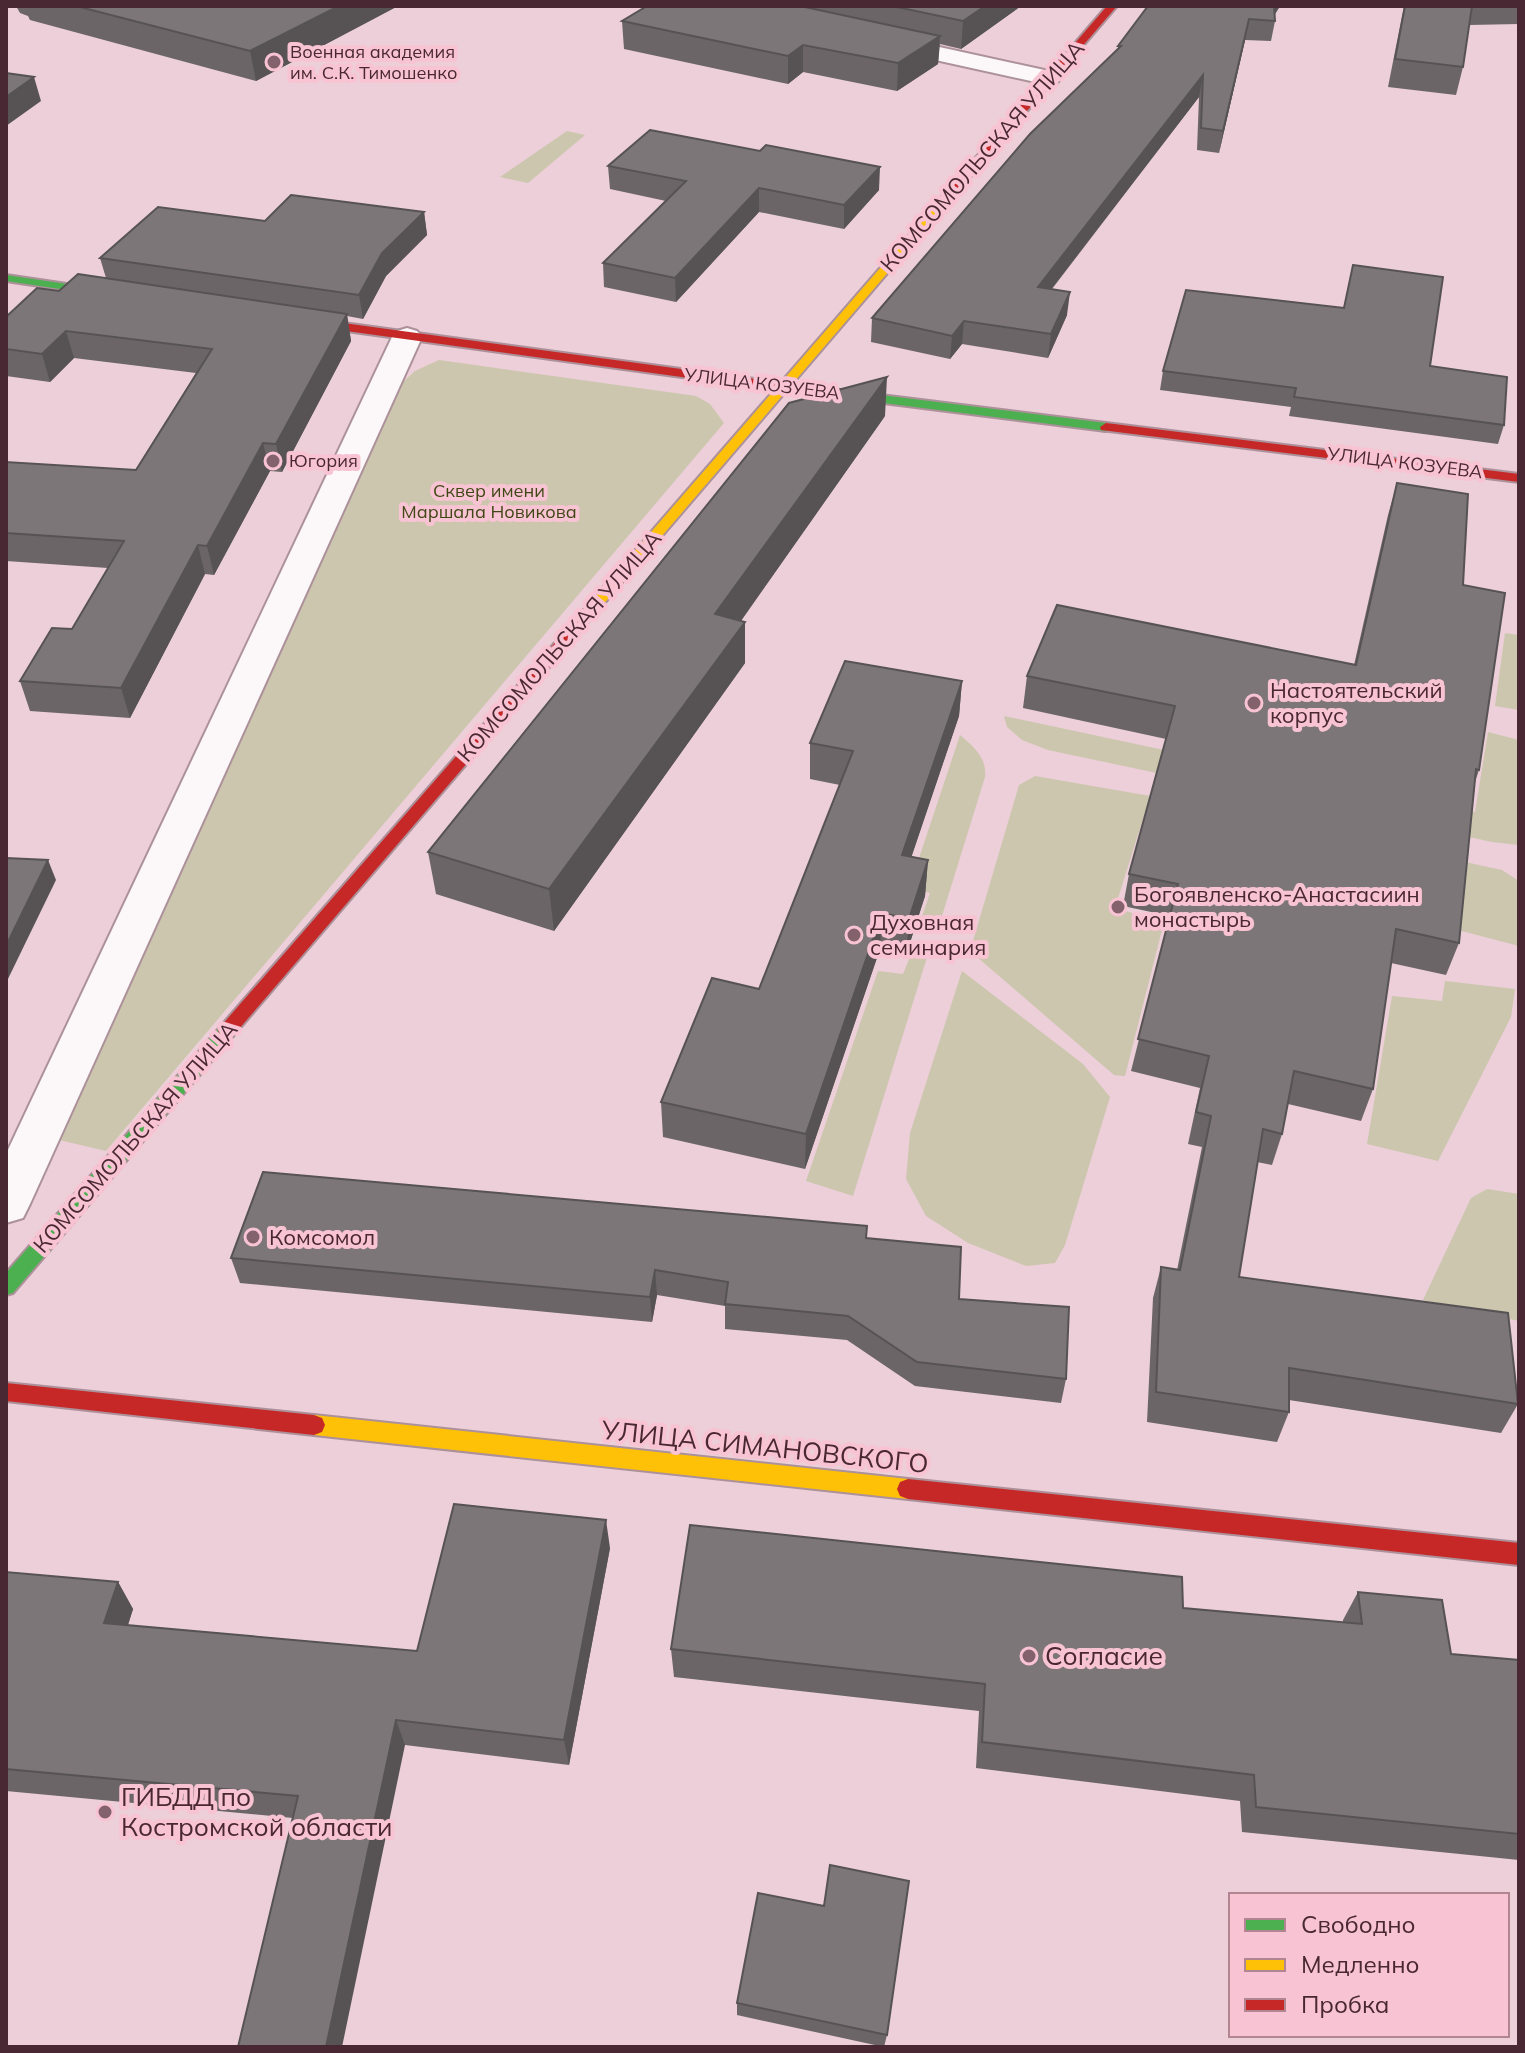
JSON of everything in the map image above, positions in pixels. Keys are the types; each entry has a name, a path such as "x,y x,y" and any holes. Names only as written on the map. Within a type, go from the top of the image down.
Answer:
{"street":[{"name":"КОМСОМОЛЬСКАЯ УЛИЦА","path":"6,1287 1112,6"},
{"path":"860,36 1049,78"},
{"path":"6,278 145,299"},
{"name":"УЛИЦА КОЗУЕВА","path":"268,317 782,387 1519,478"},
{"path":"6,1204 407,337"},
{"name":"УЛИЦА СИМАНОВСКОГО","path":"6,1392 1519,1554"}],"green space":[{"path":"567,131 585,135 528,183 500,177"},
{"name":"Сквер имени Маршала Новикова","path":"439,360 696,396 710,404 724,423 106,1151 55,1139 403,382 415,371"},
{"path":"1505,633 1519,635 1519,710 1495,706"},
{"path":"1004,716 1211,760 1204,783 1048,750 1022,740 1007,727"},
{"path":"1488,732 1519,740 1519,845 1492,842 1249,789 1257,763 1475,812"},
{"path":"960,735 982,759 985,777 937,932 918,928 930,893 909,888"},
{"path":"1035,776 1208,806 1502,870 1519,881 1519,946 1454,929 1237,831 1145,812 1115,908 1164,922 1125,1076 1114,1075 970,951 1019,785"},
{"path":"912,952 928,954 853,1196 806,1181 878,971 903,974"},
{"path":"962,971 1083,1064 1110,1097 1065,1245 1055,1263 1026,1266 968,1243 926,1216 906,1179 910,1133"},
{"path":"1445,981 1515,989 1511,1017 1438,1161 1367,1144 1392,996 1442,1001"},
{"path":"1487,1189 1519,1194 1519,1321 1423,1300 1471,1198"}],"building":[{"path":"76,6 339,6 250,51"},
{"path":"647,6 800,6 940,36 898,63 803,45 788,56 622,21"},
{"path":"892,6 985,6 963,21"},
{"path":"1148,6 1274,6 1275,21 1249,19 1223,131 1201,128 1203,75 1038,287 1070,292 1051,334 964,321 952,336 872,318 1030,134 1121,46 1118,46"},
{"path":"1405,6 1472,6 1463,67 1395,59"},
{"path":"6,73 34,77 6,97"},
{"path":"650,130 760,151 766,145 880,167 844,205 759,188 675,278 603,263 686,181 608,166"},
{"path":"291,195 424,212 382,253 359,295 100,258 158,207 265,221"},
{"path":"1353,265 1443,277 1430,366 1507,377 1504,425 1294,397 1296,388 1163,371 1186,290 1344,308"},
{"path":"78,274 347,314 276,444 263,443 207,546 198,545 121,688 20,681 52,628 72,629 124,541 6,533 6,462 136,470 212,349 66,331 42,354 6,349 6,317 37,288 59,291"},
{"path":"887,377 715,614 745,622 549,889 428,852 789,403"},
{"path":"1397,483 1468,494 1463,585 1505,593 1479,770 1476,769 1459,943 1396,929 1373,1089 1294,1071 1282,1134 1263,1129 1239,1277 1508,1313 1518,1404 1289,1368 1289,1412 1156,1392 1161,1267 1180,1270 1211,1116 1196,1112 1209,1056 1138,1039 1178,884 1129,874 1175,706 1027,676 1057,605 1356,665"},
{"name":"Духовная семинария","path":"845,661 962,681 902,855 928,860 909,919 882,913 806,1134 661,1102 712,978 759,989 853,751 810,743"},
{"path":"6,858 48,860 6,946"},
{"path":"263,1172 867,1226 866,1238 961,1247 959,1299 1069,1307 1066,1379 917,1362 848,1316 725,1304 728,1282 655,1270 650,1297 231,1258"},
{"path":"454,1504 606,1520 564,1740 396,1720 326,2047 238,2047 298,1796 6,1769 6,1572 118,1582 104,1623 417,1651"},
{"path":"690,1525 1182,1577 1183,1608 1362,1624 1358,1592 1442,1600 1451,1654 1519,1660 1519,1834 1256,1807 1254,1775 982,1742 985,1684 671,1649"},
{"path":"830,1865 909,1881 887,2035 737,2003 758,1893 824,1906"}],"traffic: fast":[{"path":"6,278 121,295"},
{"path":"784,387 1106,427"},
{"path":"6,1287 227,1031"}],"traffic: slow":[{"path":"578,625 951,193"},
{"path":"314,1425 908,1489"}],"traffic: jam":[{"path":"951,193 1112,6"},
{"path":"292,320 784,387"},
{"path":"1106,427 1519,478"},
{"path":"227,1031 578,625"},
{"path":"6,1392 314,1425"},
{"path":"908,1489 1519,1554"}],"place":[{"name":"Военная академия им. С.К. Тимошенко","path":"274,62"},
{"name":"Югория","path":"273,461"},
{"name":"Настоятельский корпус","path":"1254,703"},
{"name":"Богоявленско-Анастасиин монастырь","path":"1118,907"},
{"name":"Духовная семинария","path":"854,935"},
{"name":"Комсомол","path":"253,1237"},
{"name":"Согласие","path":"1029,1656"},
{"name":"ГИБДД по Костромской области","path":"105,1812"}]}
